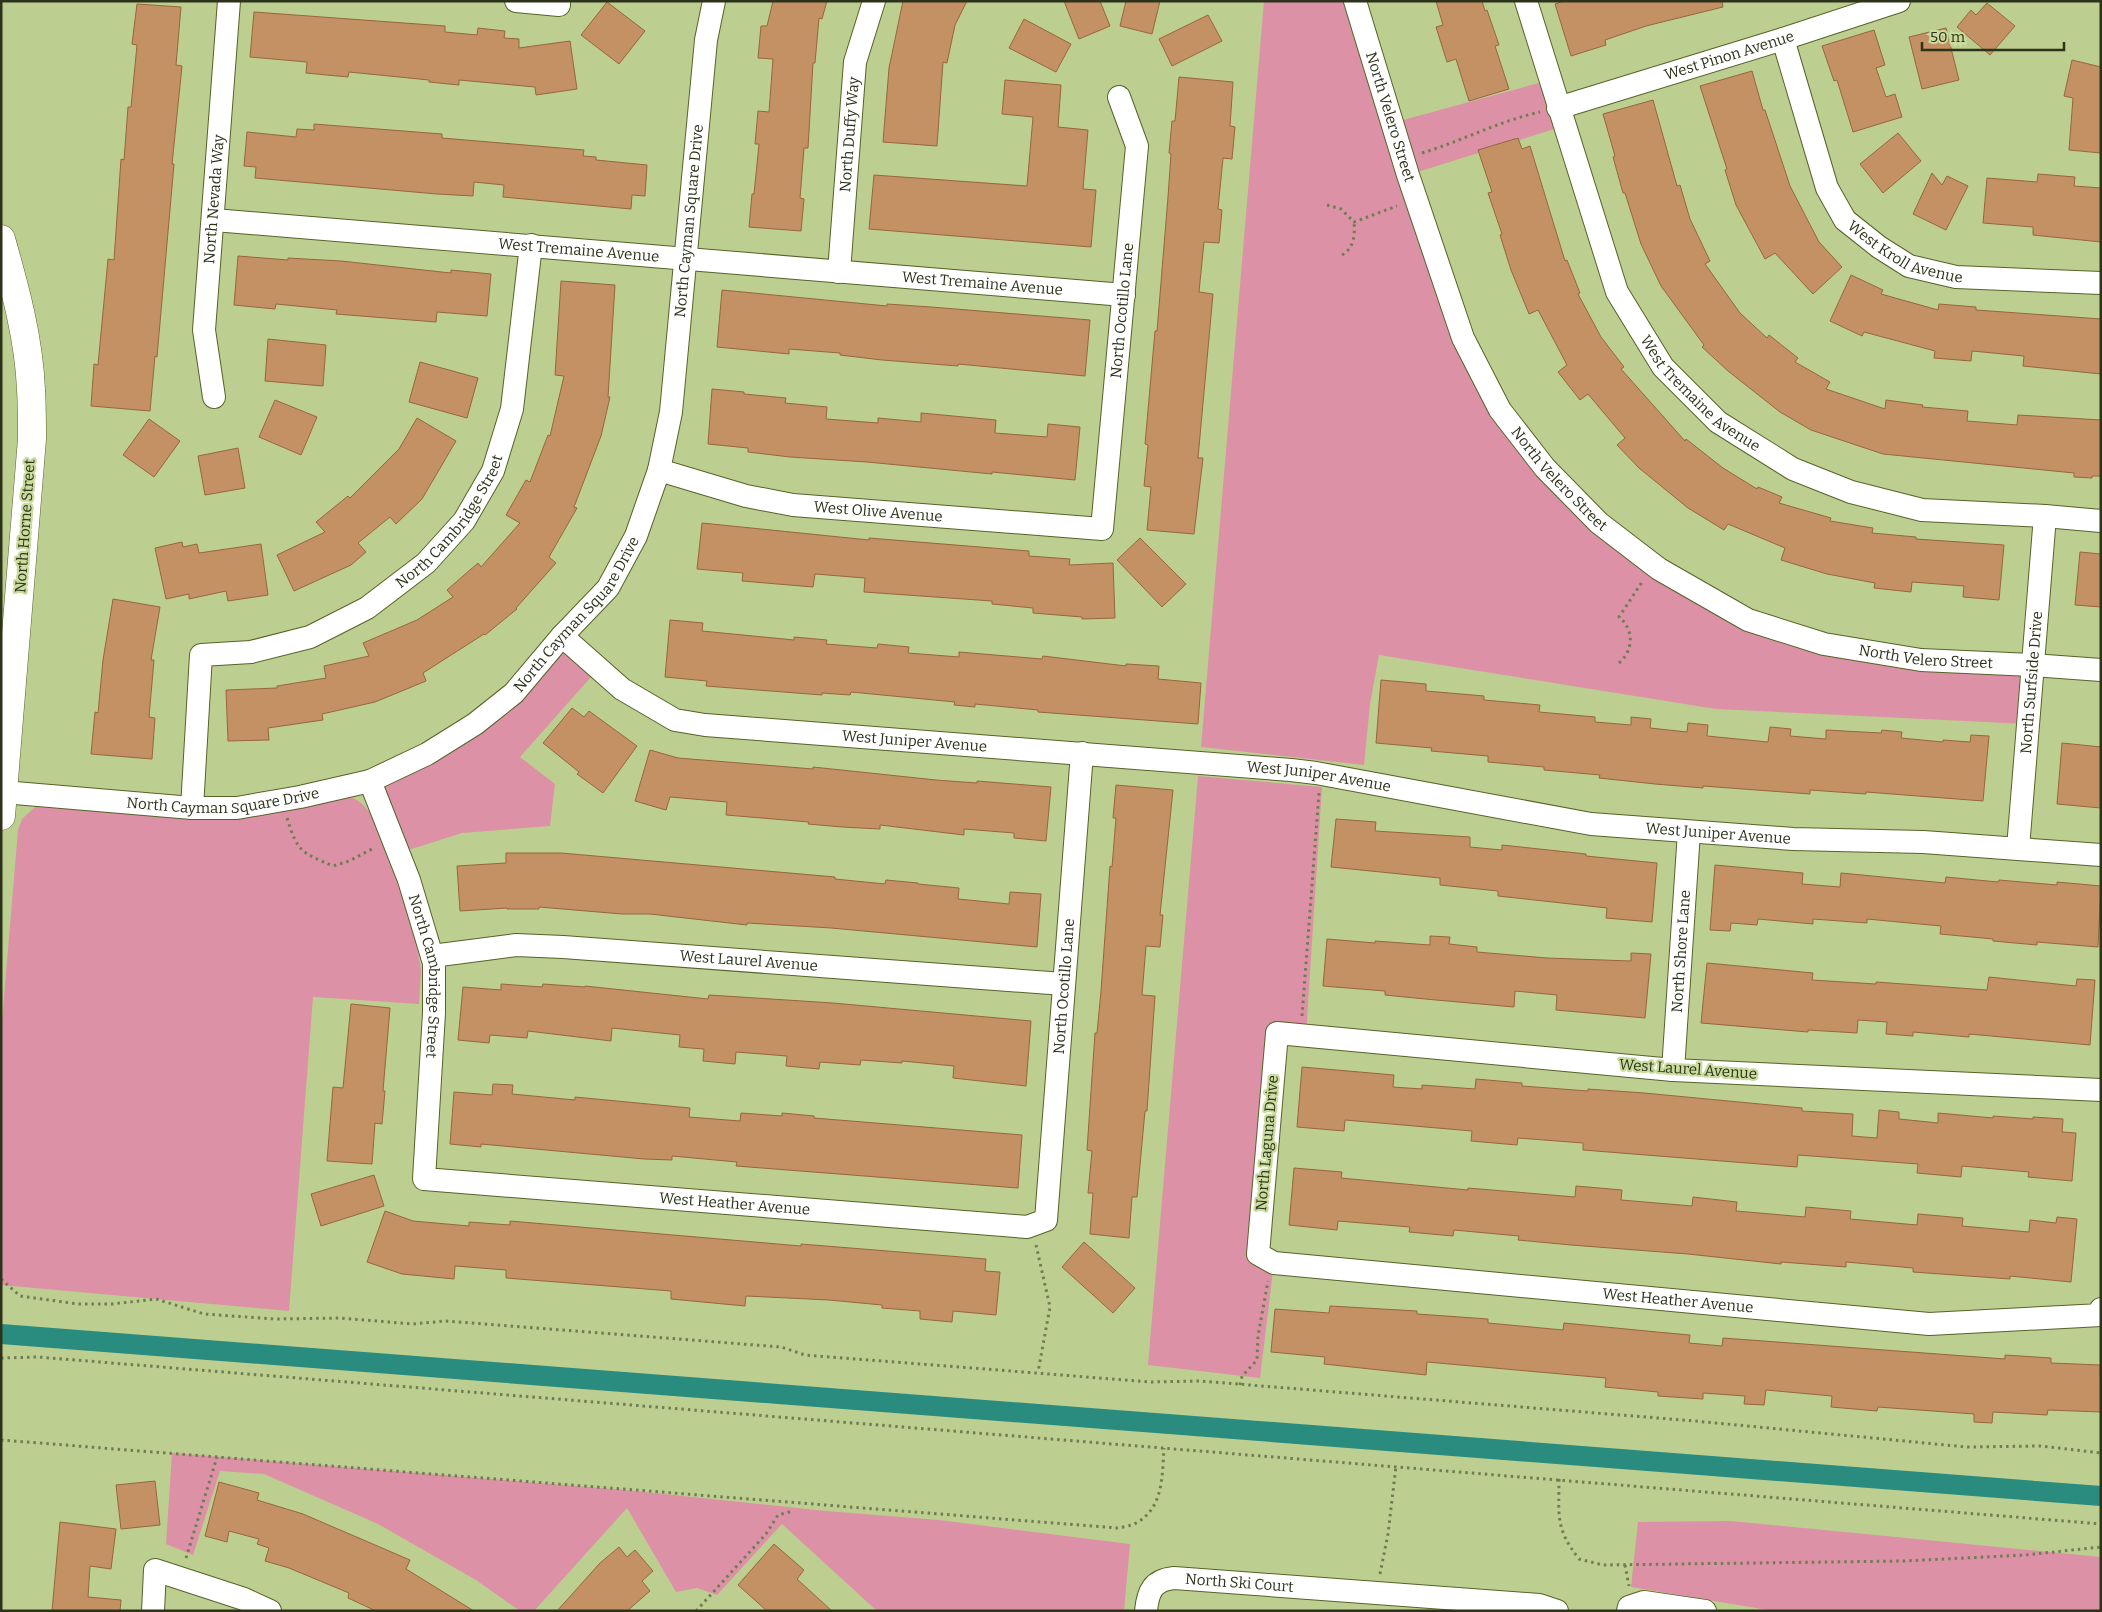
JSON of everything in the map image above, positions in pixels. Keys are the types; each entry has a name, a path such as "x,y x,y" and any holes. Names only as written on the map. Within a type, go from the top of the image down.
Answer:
{"street":[{"name":"North Nevada Way","path":"214,397 204,330 214,220 229,1"},
{"path":"516,1 559,3"},
{"name":"North Cayman Square Drive","path":"2,804 238,808 370,781 427,754 475,724 514,693 562,636 608,588 636,536 659,470 671,412 687,259 706,40 714,1"},
{"name":"North Duffy Way","path":"839,272 855,62 874,1"},
{"name":"North Velero Street","path":"1355,1 1416,200 1463,338 1500,410 1545,468 1600,523 1654,565 1748,620 1824,644 1921,660 2032,664 2101,670"},
{"name":"West Tremaine Avenue","path":"1526,1 1617,292 1663,367 1718,422 1794,469 1851,492 1922,510 2045,516 2101,521"},
{"name":"West Pinon Avenue","path":"1558,108 1783,39 1898,1"},
{"name":"West Kroll Avenue","path":"1783,39 1827,188 1845,220 1879,247 1909,266 1956,277 2101,283"},
{"name":"North Ocotillo Lane","path":"1102,529 1137,146 1119,97"},
{"name":"West Tremaine Avenue","path":"214,220 1124,295"},
{"name":"North Horne Street","path":"1,239 23,332 32,388 32,440 2,804"},
{"name":"North Cambridge Street","path":"192,808 201,655 251,652 310,637 326,629 367,608 426,563 464,521 493,471 512,409 531,245"},
{"name":"West Olive Avenue","path":"659,470 746,496 793,504 1102,529"},
{"name":"North Surfside Drive","path":"2018,848 2045,516"},
{"name":"West Juniper Avenue","path":"562,636 622,689 675,720 705,725 1316,773 1591,824 1793,839 1923,842 2101,855"},
{"name":"North Ocotillo Lane","path":"1036,1223 1064,984 1082,754"},
{"name":"North Cambridge Street","path":"370,781 409,880 434,963 434,1014 424,1179"},
{"name":"North Shore Lane","path":"1673,1070 1689,832"},
{"name":"West Laurel Avenue","path":"432,956 516,945 563,947 1064,984"},
{"name":"West Laurel Avenue","path":"1277,1033 1673,1070 2101,1090"},
{"name":"North Laguna Drive","path":"1266,1258 1277,1033"},
{"name":"West Heather Avenue","path":"424,1179 1036,1223"},
{"name":"West Heather Avenue","path":"1266,1258 1929,1324 2101,1315"},
{"path":"2101,1309 2101,1315"},
{"path":"153,1611 155,1570 244,1599 270,1611"},
{"name":"North Ski Court","path":"1146,1611 1147,1598 1153,1587 1163,1579 1174,1578 1377,1593"},
{"path":"1377,1593 1539,1605 1557,1611"},
{"path":"1628,1609 1644,1602 1705,1611"}],"path":[{"path":"1403,159 1441,148 1490,127 1526,115 1558,108"},
{"path":"1354,222 1416,200"},
{"path":"1327,205 1341,209 1354,222 1352,244 1347,252 1342,255"},
{"path":"1619,663 1626,657 1630,640 1628,626 1619,617 1654,565"},
{"path":"1301,1035 1319,790"},
{"path":"282,800 293,839 300,851 333,866 349,861 370,849 394,840"},
{"path":"1036,1223 1038,1249 1050,1308 1038,1372"},
{"path":"1240,1385 1242,1376 1258,1360 1258,1336 1266,1284 1266,1258"},
{"path":"1,1279 20,1296 78,1304 112,1304 156,1299 204,1314 275,1318 340,1318 413,1324 445,1321 781,1347 805,1355 1151,1382 1200,1381 1695,1421 1967,1447 2040,1446 2101,1453"},
{"path":"1,1358 38,1357 1559,1478 2101,1524"},
{"path":"1,1440 1117,1528 1136,1523 1151,1511 1160,1492 1164,1448"},
{"path":"180,1578 217,1457"},
{"path":"1377,1593 1388,1534 1396,1466"},
{"path":"1559,1478 1559,1519 1565,1541 1579,1559 1603,1565 1904,1561 2025,1555 2101,1548"},
{"path":"696,1611 766,1534 778,1515 794,1511"}],"shaded area":[{"path":"1264,1 1355,1 1392,123 1550,80 1564,126 1408,175 1500,409 1654,565 1824,644 2032,665 2027,724 1716,709 1379,655 1370,704 1364,765 1201,747"},
{"path":"562,636 599,668 520,757 555,784 550,826 462,833 399,853 370,781 427,754"},
{"path":"1198,776 1322,787 1306,1035 1277,1033 1258,1254 1274,1263 1260,1378 1148,1365"},
{"path":"345,796 359,801 370,813 404,901 417,947 421,970 419,1004 313,997 289,1311 1,1285 1,1033 18,830 22,819 36,806"},
{"path":"172,1453 625,1490 826,1511 939,1520 1130,1544 1124,1611 877,1611 782,1524 717,1595 697,1588 676,1592 627,1508 534,1611 520,1611 476,1580 378,1524 264,1474 220,1471 193,1555 166,1544"},
{"path":"1731,1521 2101,1557 2101,1611 1774,1611 1631,1587 1638,1522"}],"building":[{"path":"773,1 827,1 822,19 819,18 815,63 813,63 808,148 804,148 800,198 804,199 801,231 749,227 759,144 755,144 758,111 769,112 773,59 758,58 761,26 767,26"},
{"path":"903,1 967,1 955,25 947,63 943,62 937,146 883,142 889,68"},
{"path":"1064,1 1100,1 1110,26 1079,39"},
{"path":"1126,1 1160,1 1152,34 1120,26"},
{"path":"1436,1 1482,1 1499,45 1495,46 1509,89 1469,101 1456,59 1447,62 1436,27 1443,25"},
{"path":"1564,1 1722,1 1723,7 1646,26 1605,40 1606,45 1571,56 1555,4"},
{"path":"607,2 645,31 619,64 581,35"},
{"path":"1987,3 2015,26 1990,55 1957,27 1971,10 1976,15"},
{"path":"137,4 181,7 176,65 182,66 172,164 174,164 157,357 155,356 150,411 91,406 94,364 98,365 108,259 114,260 121,159 124,160 128,107 131,107 137,45 132,44"},
{"path":"254,12 445,26 445,32 477,35 478,28 505,31 504,38 519,39 519,48 570,41 577,89 536,95 535,87 459,80 459,85 349,72 348,77 306,73 307,62 250,57"},
{"path":"1208,15 1222,41 1172,66 1159,39"},
{"path":"1024,19 1071,44 1056,72 1009,48"},
{"path":"1946,28 1959,80 1922,89 1909,37"},
{"path":"1874,30 1885,65 1876,68 1886,97 1895,94 1902,117 1853,132 1837,80 1834,81 1822,46"},
{"path":"2072,60 2101,67 2101,153 2069,150 2073,98 2064,96"},
{"path":"1752,71 1763,110 1765,110 1790,186 1819,242 1842,267 1813,294 1775,253 1765,259 1736,205 1725,170 1727,169 1700,86"},
{"path":"1179,77 1233,82 1230,126 1235,127 1232,159 1223,158 1218,209 1222,210 1219,243 1204,242 1199,292 1213,294 1198,458 1203,458 1194,534 1147,530 1151,487 1144,486 1148,445 1145,444 1168,197 1171,154 1169,153 1172,121 1175,121"},
{"path":"1005,80 1061,85 1058,127 1088,130 1083,189 1096,190 1091,247 869,229 874,175 1027,186 1033,117 1002,114"},
{"path":"1653,100 1677,186 1680,185 1690,219 1710,261 1705,264 1740,313 1767,338 1769,335 1798,358 1795,362 1830,382 1826,389 1885,409 1886,400 1923,405 1922,407 1968,411 1967,421 2017,425 2018,415 2101,420 2101,476 2092,476 2092,478 2074,477 2074,473 1883,454 1811,430 1780,412 1728,371 1702,347 1704,345 1661,286 1641,244 1625,193 1623,193 1613,157 1615,156 1603,114"},
{"path":"314,124 442,134 442,138 584,150 583,156 596,157 596,160 647,165 645,196 632,195 631,209 503,197 504,185 474,182 473,196 255,178 256,167 244,166 247,132 296,137 297,129 314,130"},
{"path":"1898,133 1921,161 1883,193 1860,164"},
{"path":"1518,138 1522,149 1530,146 1565,261 1567,260 1580,293 1578,294 1601,337 1624,367 1621,369 1685,441 1686,439 1723,468 1757,489 1758,487 1782,497 1779,503 1831,518 1830,521 1873,528 1872,533 1916,537 1916,539 2004,545 1999,600 1963,597 1964,586 1912,582 1911,592 1874,588 1875,583 1827,574 1781,560 1785,548 1728,524 1724,530 1688,508 1639,468 1617,445 1625,438 1588,394 1580,400 1558,372 1567,365 1538,310 1529,314 1511,270 1500,235 1502,234 1488,193 1492,192 1478,150"},
{"path":"1932,173 1942,185 1947,176 1968,186 1946,230 1913,214"},
{"path":"2038,174 2075,177 2074,186 2101,188 2101,242 2033,235 2033,227 1983,223 1987,178 2037,182"},
{"path":"238,256 288,260 288,258 341,261 451,273 451,270 491,274 487,316 437,312 436,322 336,314 337,310 276,304 275,309 234,305"},
{"path":"1851,275 1883,290 1881,294 1938,310 1939,304 1976,307 1976,310 2101,319 2101,374 2023,366 2024,356 1972,351 1971,361 1934,358 1935,351 1864,332 1862,336 1830,321"},
{"path":"561,281 615,285 608,397 610,397 601,436 574,507 577,508 549,557 556,563 517,609 485,635 423,673 426,681 375,702 322,714 323,720 268,728 269,740 228,741 226,690 277,688 277,686 326,678 324,666 369,656 363,643 417,620 453,597 447,590 478,563 481,567 520,523 506,515 526,480 530,482 548,435 550,436 564,376 555,375"},
{"path":"722,290 887,306 887,304 931,307 1090,320 1085,376 958,364 958,366 882,360 840,355 840,353 789,349 789,354 717,347"},
{"path":"268,339 326,345 323,386 265,381"},
{"path":"420,362 478,378 467,418 409,402"},
{"path":"712,389 786,398 785,403 827,407 826,419 878,423 878,418 921,422 921,413 996,420 995,433 1047,437 1048,424 1080,427 1075,480 790,457 748,452 748,448 708,444"},
{"path":"275,400 317,417 301,455 259,437"},
{"path":"417,418 456,441 422,499 396,524 390,517 358,543 366,552 351,565 294,591 277,555 325,532 316,522 348,496 350,498 399,449"},
{"path":"149,419 180,441 154,477 123,455"},
{"path":"238,448 245,488 205,495 198,456"},
{"path":"702,523 869,540 869,538 1029,551 1029,556 1070,559 1069,565 1113,563 1115,618 1082,619 1082,617 1033,613 1033,608 992,604 992,601 864,592 865,578 815,574 813,587 742,581 743,573 697,569"},
{"path":"1140,538 1186,584 1162,607 1117,560"},
{"path":"182,542 183,547 197,544 199,553 261,544 268,595 228,601 226,591 189,599 189,594 166,599 155,548"},
{"path":"2080,552 2101,554 2101,607 2075,605"},
{"path":"113,599 160,607 151,660 154,660 149,717 155,718 152,759 91,754 95,712 98,713 103,660"},
{"path":"670,620 703,623 702,631 794,640 794,637 827,640 826,644 877,648 878,644 909,647 908,653 959,657 959,652 1042,659 1043,656 1126,666 1126,664 1159,666 1158,679 1201,683 1198,724 1038,712 1038,710 975,704 975,707 954,705 955,702 851,692 850,695 822,693 822,695 706,686 707,681 665,677"},
{"path":"1381,680 1426,684 1426,691 1484,696 1484,700 1540,705 1539,712 1595,717 1595,722 1631,725 1631,717 1651,719 1650,728 1687,732 1688,723 1708,725 1707,736 1768,742 1770,727 1791,729 1790,736 1826,739 1826,730 1881,733 1882,730 1902,732 1901,738 1943,742 1943,740 1970,742 1971,735 1989,736 1983,801 1866,792 1866,794 1810,790 1810,794 1655,784 1599,778 1600,775 1544,770 1544,767 1488,762 1488,756 1431,751 1432,748 1376,743"},
{"path":"572,708 584,717 589,711 637,746 603,793 577,774 579,772 543,743"},
{"path":"2062,743 2101,747 2101,808 2057,804"},
{"path":"650,750 678,758 813,769 813,767 936,780 1051,787 1046,841 1014,838 1014,833 964,829 964,835 880,825 880,829 842,827 808,824 809,822 726,815 727,802 670,797 666,810 635,801"},
{"path":"1116,785 1173,790 1160,915 1163,915 1160,947 1146,946 1142,995 1155,996 1147,1111 1145,1111 1137,1197 1132,1197 1129,1238 1090,1234 1093,1193 1088,1193 1092,1151 1087,1150 1095,1033 1097,1033 1101,991 1110,866 1112,867 1116,818 1113,818"},
{"path":"1336,819 1376,822 1375,831 1470,837 1470,847 1502,850 1502,845 1657,863 1652,922 1606,918 1607,908 1498,896 1498,891 1440,885 1440,878 1331,867"},
{"path":"506,853 561,853 835,877 835,879 885,884 886,880 918,883 959,888 958,899 1009,904 1010,892 1041,894 1037,947 831,928 747,923 747,925 650,914 622,914 539,907 539,909 507,908 460,911 457,866 506,863"},
{"path":"1715,865 1803,873 1802,884 1840,887 1841,873 1945,883 1946,877 1998,882 1999,880 2057,885 2057,882 2101,886 2098,947 2037,942 2037,945 1993,941 1993,939 1940,934 1941,926 1867,919 1867,923 1813,919 1813,924 1758,919 1757,925 1731,923 1730,931 1710,930"},
{"path":"1430,936 1450,937 1449,944 1477,947 1477,952 1547,958 1631,961 1631,953 1651,954 1645,1018 1556,1010 1557,995 1515,991 1514,1007 1385,995 1385,991 1323,986 1327,939 1430,945"},
{"path":"1707,963 1813,973 1812,980 1876,984 1876,982 1987,990 1989,977 2076,986 2077,979 2095,980 2090,1045 1969,1034 1969,1037 1913,1032 1913,1036 1886,1034 1887,1022 1858,1020 1857,1033 1808,1030 1808,1032 1701,1023"},
{"path":"501,984 542,987 543,984 585,986 708,999 709,995 833,1003 1031,1021 1026,1086 953,1078 954,1066 902,1061 902,1063 861,1060 860,1065 820,1062 819,1069 786,1066 787,1056 736,1052 735,1064 703,1061 704,1049 679,1047 680,1035 612,1028 611,1041 528,1031 527,1038 490,1035 489,1043 458,1040 463,987 501,990"},
{"path":"351,1004 390,1008 382,1124 375,1123 372,1164 327,1161 333,1087 343,1088"},
{"path":"1302,1067 1394,1075 1393,1087 1422,1089 1422,1085 1475,1089 1476,1079 1522,1083 1522,1086 1644,1093 1802,1108 1802,1111 1853,1114 1852,1136 1877,1138 1879,1110 1899,1112 1899,1119 1938,1123 1938,1113 1993,1118 1993,1116 2063,1119 2062,1132 2076,1133 2072,1181 2028,1177 2029,1172 1962,1166 1961,1177 1917,1173 1918,1164 1798,1155 1797,1167 1583,1150 1583,1143 1518,1138 1517,1145 1471,1141 1472,1131 1345,1120 1344,1131 1297,1127"},
{"path":"493,1084 513,1085 512,1094 575,1100 575,1097 690,1108 689,1117 740,1121 741,1113 782,1116 782,1113 814,1116 814,1118 1022,1135 1018,1188 736,1166 737,1162 672,1156 672,1160 644,1159 481,1144 481,1147 450,1144 454,1092 492,1095"},
{"path":"1294,1168 1342,1172 1341,1178 1468,1190 1468,1188 1575,1197 1576,1186 1622,1190 1621,1200 1692,1206 1693,1197 1737,1202 1736,1211 1805,1217 1806,1207 1851,1211 1850,1219 1917,1225 1918,1214 1963,1218 1962,1226 2029,1232 2030,1220 2056,1223 2057,1217 2077,1219 2071,1282 2010,1276 2010,1279 1913,1272 1913,1268 1846,1262 1846,1267 1781,1262 1781,1264 1688,1254 1518,1240 1519,1236 1454,1230 1453,1236 1409,1232 1410,1227 1338,1221 1337,1230 1289,1225"},
{"path":"374,1175 384,1206 321,1226 311,1194"},
{"path":"385,1211 413,1221 469,1226 469,1222 510,1225 510,1221 801,1246 801,1244 986,1259 985,1271 1000,1272 996,1315 953,1311 952,1322 920,1319 920,1311 882,1308 882,1305 746,1296 745,1306 671,1299 671,1291 506,1278 506,1270 455,1266 454,1279 402,1274 367,1262"},
{"path":"1084,1242 1135,1288 1113,1313 1062,1267"},
{"path":"1330,1306 1417,1311 1417,1314 1488,1319 1488,1323 1563,1330 1564,1323 1690,1335 1689,1343 1722,1346 1723,1338 2005,1359 2005,1355 2051,1358 2051,1363 2100,1365 2101,1412 2048,1410 2047,1415 1993,1412 1992,1423 1974,1422 1974,1414 1878,1407 1877,1411 1831,1407 1832,1396 1766,1390 1764,1405 1744,1404 1745,1396 1703,1393 1703,1399 1658,1396 1658,1392 1605,1387 1606,1378 1427,1362 1426,1375 1324,1364 1325,1357 1271,1352 1275,1309 1329,1313"},
{"path":"155,1481 160,1525 121,1529 116,1485"},
{"path":"219,1482 259,1493 257,1500 303,1514 410,1560 406,1569 474,1611 376,1611 348,1598 349,1593 289,1568 265,1561 269,1548 257,1544 259,1539 229,1531 227,1542 205,1536"},
{"path":"60,1522 116,1529 111,1569 90,1566 88,1597 121,1600 120,1611 52,1611"},
{"path":"774,1544 804,1570 797,1579 832,1611 767,1611 738,1585"},
{"path":"619,1547 627,1557 635,1550 653,1571 642,1581 650,1591 627,1611 557,1611 600,1563"}],"waterway":[{"path":"1,1334 2101,1496"}]}
